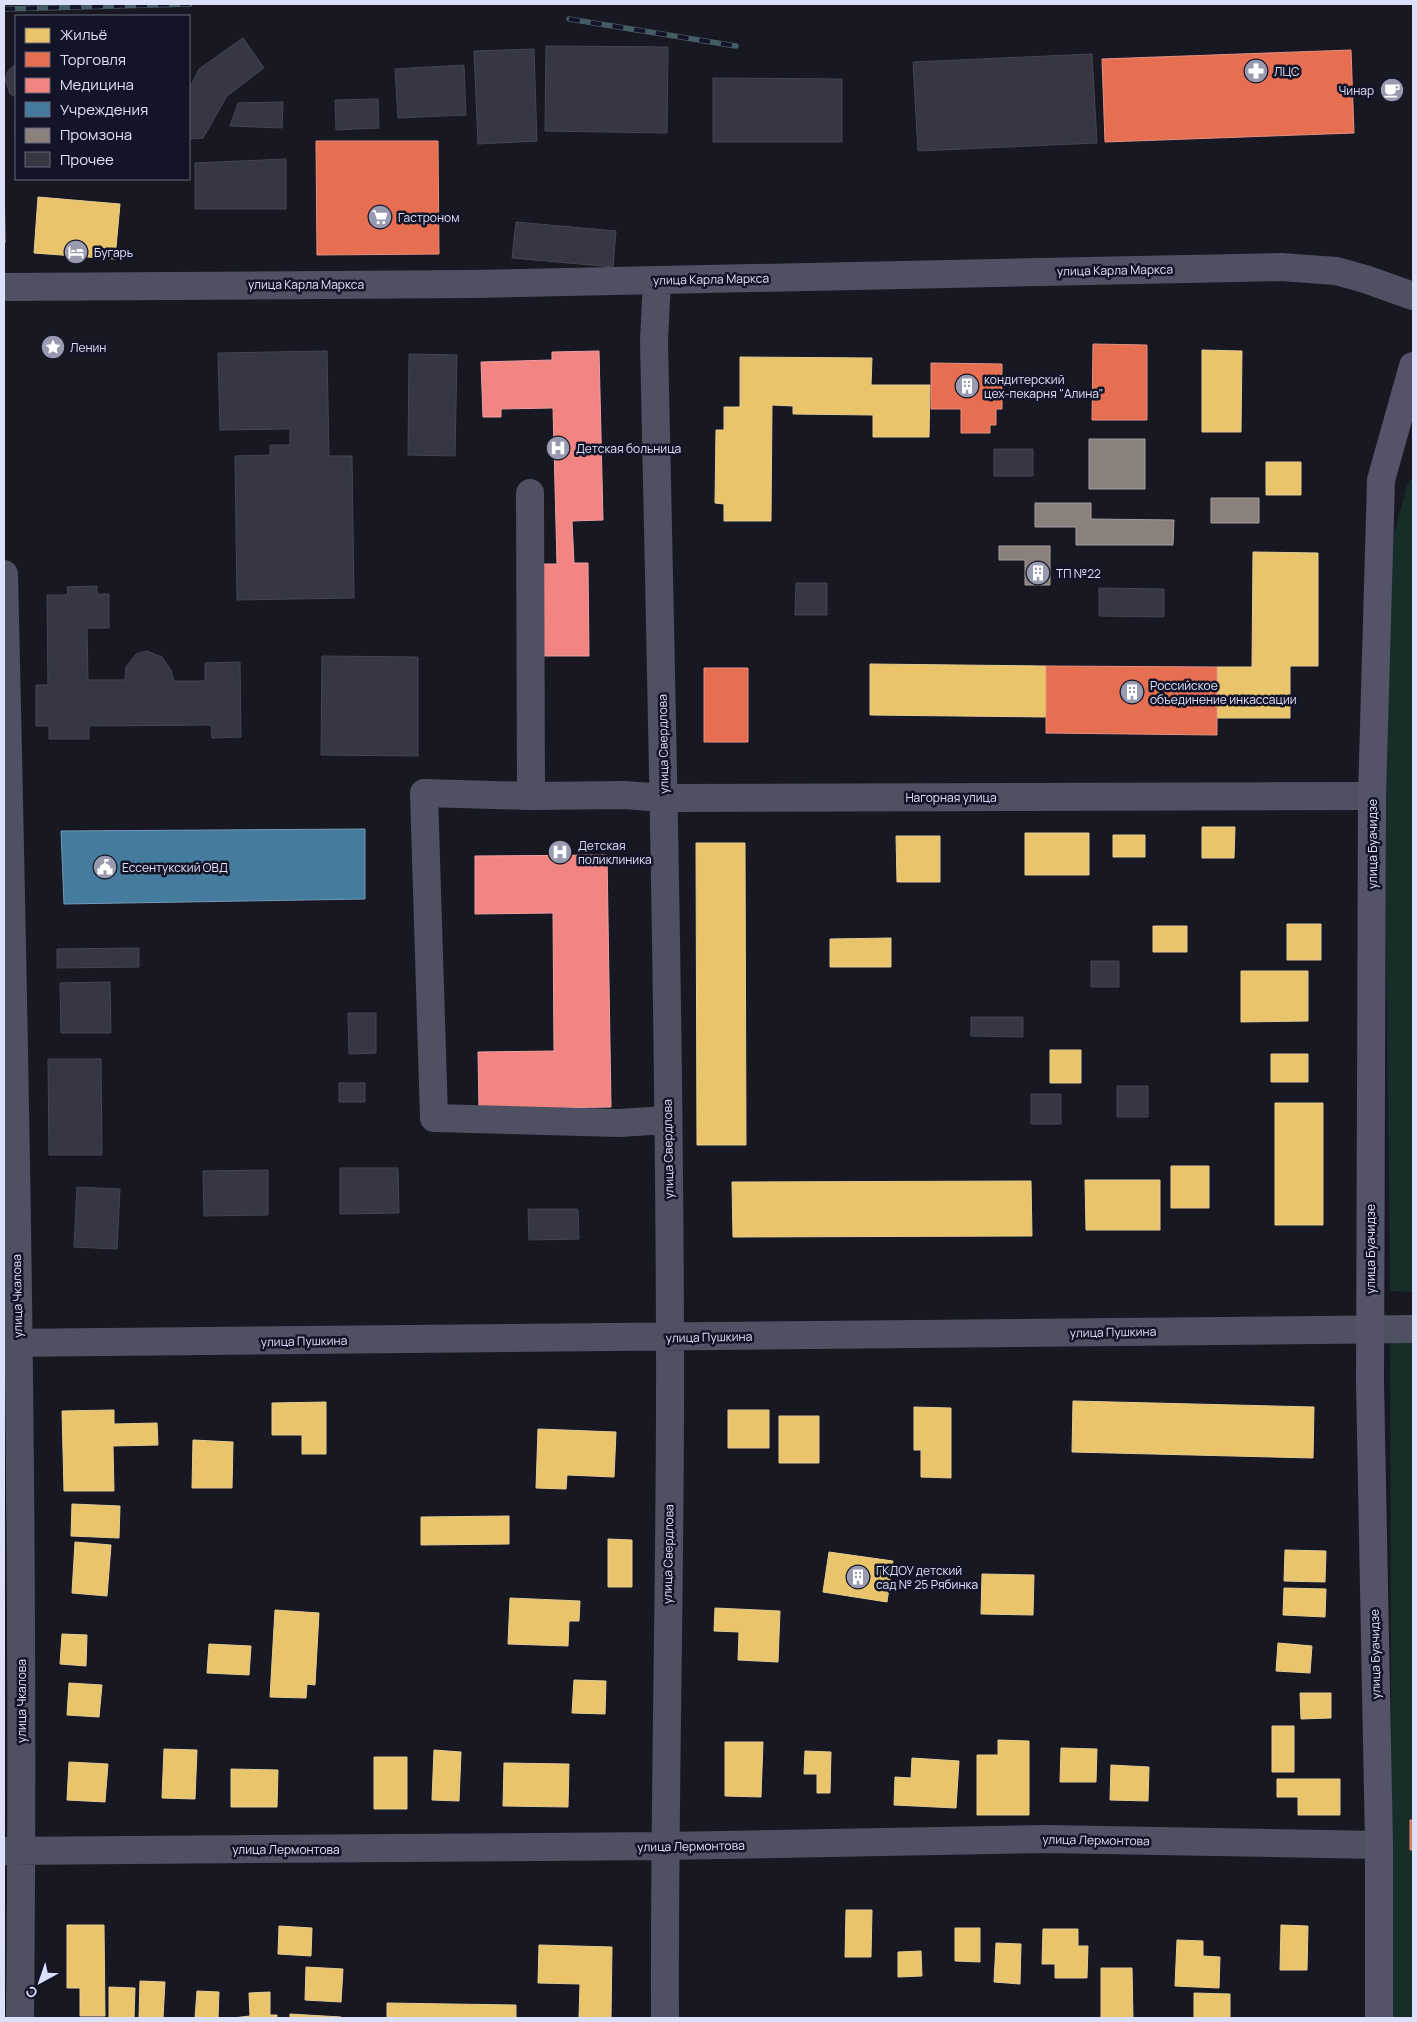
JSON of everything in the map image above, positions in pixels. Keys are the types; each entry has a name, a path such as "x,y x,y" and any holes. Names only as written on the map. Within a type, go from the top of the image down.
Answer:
{"main road":[{"name":"улица Буачидзе","path":"1379,2018 1370,1330 1372,796 1381,480 1413,366"},
{"path":"1381,480 1413,439"}],"street":[{"name":"улица Карла Маркса","path":"4,287 657,280 1281,267 1336,272 1365,278 1413,296"},
{"name":"улица Свердлова","path":"657,280 654,342 664,798 670,1337 664,1846 665,2018"},
{"path":"530,493 531,796"},
{"name":"улица Чкалова","path":"4,574 11,1343 13,1851 20,2018"},
{"name":"Нагорная улица","path":"668,1120 619,1123 434,1118 424,793 531,796 624,795 664,798 1372,796"},
{"name":"улица Пушкина","path":"11,1343 1413,1330"},
{"name":"улица Лермонтова","path":"13,1851 664,1846 1046,1839 1378,1845"}],"green space":[{"path":"1413,476 1413,1292 1390,1291 1384,737 1388,556 1407,486"},
{"path":"1390,1338 1413,1339 1413,2018 1392,2018"}],"building: Жильё":[{"path":"38,197 120,204 115,259 34,253"},
{"path":"1202,350 1242,351 1241,432 1202,432"},
{"path":"740,357 872,358 871,385 930,385 929,437 873,437 873,415 793,414 793,406 772,405 771,521 724,521 724,504 715,503 716,430 724,430 724,407 740,407"},
{"path":"1266,462 1301,462 1301,495 1266,495"},
{"path":"1253,552 1318,553 1318,666 1290,666 1290,718 1217,718 1217,667 1252,667"},
{"path":"870,664 1046,666 1046,717 870,715"},
{"path":"1202,827 1235,827 1234,858 1202,858"},
{"path":"1025,833 1089,833 1089,875 1025,875"},
{"path":"1113,835 1145,835 1145,857 1113,857"},
{"path":"896,836 940,836 940,882 897,882"},
{"path":"696,843 745,843 746,1145 697,1145"},
{"path":"1287,924 1321,924 1321,960 1287,960"},
{"path":"1153,926 1187,926 1187,952 1153,952"},
{"path":"891,938 891,967 830,967 830,939"},
{"path":"1241,971 1308,971 1308,1021 1241,1022"},
{"path":"1050,1050 1081,1050 1081,1083 1050,1083"},
{"path":"1271,1054 1308,1054 1308,1082 1271,1082"},
{"path":"1275,1103 1323,1103 1323,1225 1275,1225"},
{"path":"1171,1166 1209,1166 1209,1208 1171,1208"},
{"path":"1085,1180 1160,1180 1160,1230 1086,1230"},
{"path":"1031,1181 1032,1236 733,1237 732,1182"},
{"path":"1073,1401 1314,1407 1313,1458 1072,1452"},
{"path":"326,1402 326,1454 302,1454 302,1435 272,1435 272,1403"},
{"path":"914,1407 951,1408 951,1478 921,1477 921,1450 914,1450"},
{"path":"114,1410 114,1424 157,1423 158,1445 113,1446 114,1491 64,1491 62,1411"},
{"path":"728,1410 769,1410 769,1448 728,1448"},
{"path":"779,1416 819,1416 819,1463 779,1463"},
{"path":"538,1429 616,1432 614,1477 567,1475 566,1489 536,1488"},
{"path":"193,1440 233,1442 232,1488 192,1488"},
{"path":"72,1504 120,1506 119,1538 71,1536"},
{"path":"509,1516 509,1544 421,1545 421,1517"},
{"path":"608,1539 632,1540 632,1587 608,1587"},
{"path":"75,1542 111,1545 107,1596 72,1593"},
{"path":"1285,1550 1326,1551 1325,1582 1284,1581"},
{"name":"ГКДОУ детский сад № 25 Рябинка","path":"829,1552 893,1561 887,1602 823,1592"},
{"path":"982,1574 1034,1575 1033,1615 981,1614"},
{"path":"1284,1588 1326,1589 1325,1617 1283,1615"},
{"path":"510,1598 580,1601 579,1621 569,1621 568,1646 508,1644"},
{"path":"715,1608 780,1611 778,1662 738,1660 739,1632 714,1631"},
{"path":"275,1610 319,1613 315,1685 307,1684 306,1698 270,1697"},
{"path":"62,1634 87,1635 86,1666 60,1664"},
{"path":"1278,1643 1312,1646 1310,1673 1276,1671"},
{"path":"209,1644 251,1646 249,1675 207,1673"},
{"path":"574,1680 606,1681 605,1714 572,1713"},
{"path":"69,1683 102,1685 99,1717 67,1715"},
{"path":"1300,1693 1331,1693 1331,1718 1301,1719"},
{"path":"1272,1726 1294,1726 1294,1772 1272,1772"},
{"path":"998,1740 1029,1741 1029,1815 977,1815 977,1755 998,1755"},
{"path":"725,1742 763,1742 761,1797 725,1796"},
{"path":"1061,1748 1097,1749 1096,1782 1060,1782"},
{"path":"164,1749 197,1750 195,1799 162,1798"},
{"path":"434,1750 461,1752 459,1801 432,1800"},
{"path":"805,1751 831,1752 830,1793 817,1793 817,1774 804,1774"},
{"path":"374,1757 407,1757 407,1809 374,1809"},
{"path":"912,1758 959,1761 956,1808 894,1805 895,1777 911,1778"},
{"path":"69,1762 108,1764 105,1802 67,1800"},
{"path":"504,1763 569,1764 568,1807 503,1806"},
{"path":"1111,1765 1149,1767 1148,1801 1110,1800"},
{"path":"231,1769 278,1770 277,1807 231,1807"},
{"path":"1277,1779 1340,1779 1340,1815 1298,1815 1298,1797 1277,1797"},
{"path":"846,1910 872,1910 871,1957 845,1957"},
{"path":"67,1925 104,1925 105,2016 80,2016 80,1988 67,1988"},
{"path":"1281,1925 1308,1926 1307,1970 1280,1970"},
{"path":"279,1926 312,1928 311,1956 278,1954"},
{"path":"955,1928 980,1928 980,1962 955,1961"},
{"path":"1043,1929 1078,1929 1078,1946 1088,1946 1087,1978 1055,1978 1055,1964 1042,1964"},
{"path":"1177,1940 1203,1941 1203,1956 1220,1957 1219,1988 1175,1986"},
{"path":"996,1943 1021,1944 1020,1984 994,1982"},
{"path":"539,1945 612,1947 611,2018 579,2018 580,1984 538,1983"},
{"path":"921,1951 922,1976 898,1977 898,1952"},
{"path":"306,1967 343,1969 341,2002 305,2000"},
{"path":"1101,1968 1132,1968 1133,2018 1101,2018"},
{"path":"140,1981 165,1982 163,2018 139,2018"},
{"path":"109,1987 135,1988 134,2018 109,2018"},
{"path":"197,1991 219,1992 218,2018 195,2018"},
{"path":"270,1992 270,2015 277,2015 277,2018 233,2018 250,2016 249,1993"},
{"path":"1194,1993 1230,1994 1230,2018 1194,2018"},
{"path":"387,2003 516,2005 516,2018 387,2018"},
{"path":"290,2014 341,2017 341,2018 290,2018"}],"building: Торговля":[{"path":"1351,50 1354,133 1105,142 1102,59"},
{"path":"316,141 438,141 439,254 317,255"},
{"path":"4,163 5,243 4,243"},
{"path":"1093,344 1147,345 1147,420 1092,420"},
{"name":"кондитерский цех-пекарня \"Алина\"","path":"931,363 1002,364 1002,409 996,409 996,425 990,425 990,433 961,433 961,409 931,409"},
{"name":"Российское объединение инкассации","path":"1046,666 1217,667 1217,735 1046,733"},
{"path":"704,668 748,668 748,742 704,742"},
{"path":"1410,1820 1413,1820 1413,1850 1410,1850"}],"building: Медицина":[{"path":"599,351 603,520 572,521 574,563 588,563 589,656 544,656 542,564 557,564 553,408 501,409 501,417 483,417 481,362 552,360 552,352"},
{"path":"607,855 611,1107 479,1109 478,1052 554,1051 553,913 475,914 475,856"}],"building: Учреждения":[{"path":"365,829 365,899 64,904 61,831"}],"building: Промзона":[{"path":"1089,439 1145,439 1145,489 1089,489"},
{"path":"1211,498 1259,498 1259,523 1211,523"},
{"path":"1035,503 1091,503 1091,519 1174,520 1173,545 1076,545 1076,527 1035,527"},
{"name":"ТП №22","path":"999,546 1050,546 1050,585 1025,585 1025,560 999,560"}],"building: Прочее":[{"path":"243,38 264,68 227,96 203,138 190,139 190,87 199,69"},
{"path":"546,46 668,47 667,133 545,131"},
{"path":"534,49 537,141 478,144 474,51"},
{"path":"1092,54 1097,143 918,151 913,62"},
{"path":"15,65 15,96 10,94 5,79 8,71"},
{"path":"464,65 466,115 398,118 395,69"},
{"path":"713,78 842,79 842,142 713,142"},
{"path":"378,99 379,128 336,130 335,100"},
{"path":"283,102 282,128 230,126 238,103"},
{"path":"286,159 286,209 195,209 195,163"},
{"path":"516,222 616,231 613,267 512,258"},
{"path":"327,351 329,456 352,456 354,598 237,600 235,456 270,455 270,445 290,445 290,429 220,430 218,353"},
{"path":"409,354 457,355 455,456 408,455"},
{"path":"994,449 1033,449 1033,476 994,476"},
{"path":"796,583 827,583 827,615 795,615"},
{"path":"97,586 97,594 109,594 109,628 87,628 88,680 125,680 126,667 136,654 147,651 162,657 171,670 174,681 205,681 205,663 240,662 241,737 212,738 211,725 89,726 89,739 49,739 49,726 36,726 36,685 48,685 47,595 68,595 67,587"},
{"path":"1099,588 1164,589 1164,617 1099,616"},
{"path":"322,656 418,657 418,756 321,755"},
{"path":"139,948 139,967 57,968 57,949"},
{"path":"1091,961 1119,961 1119,987 1091,987"},
{"path":"110,982 111,1033 61,1033 60,983"},
{"path":"348,1013 376,1013 376,1053 349,1054"},
{"path":"971,1017 1023,1017 1023,1037 971,1036"},
{"path":"48,1059 101,1059 102,1155 49,1155"},
{"path":"339,1083 365,1083 365,1102 339,1102"},
{"path":"1117,1086 1148,1086 1148,1117 1117,1117"},
{"path":"1031,1094 1061,1094 1061,1124 1031,1124"},
{"path":"340,1168 398,1168 399,1213 340,1214"},
{"path":"268,1170 268,1215 204,1216 203,1171"},
{"path":"77,1187 120,1189 117,1249 74,1247"},
{"path":"528,1209 578,1209 579,1239 529,1240"}],"railway":[{"path":"4,9 190,4"},
{"path":"569,19 736,46"}],"place":[{"name":"ЛЦС","path":"1256,71"},
{"name":"Чинар","path":"1392,90"},
{"name":"Гастроном","path":"380,217"},
{"name":"Бугарь","path":"76,252"},
{"name":"Ленин","path":"53,347"},
{"name":"кондитерский цех-пекарня \"Алина\"","path":"967,386"},
{"name":"Детская больница","path":"558,448"},
{"name":"ТП №22","path":"1038,573"},
{"name":"Российское объединение инкассации","path":"1132,692"},
{"name":"Детская поликлиника","path":"560,852"},
{"name":"Ессентукский ОВД","path":"105,867"},
{"name":"ГКДОУ детский сад № 25 Рябинка","path":"858,1577"}]}
